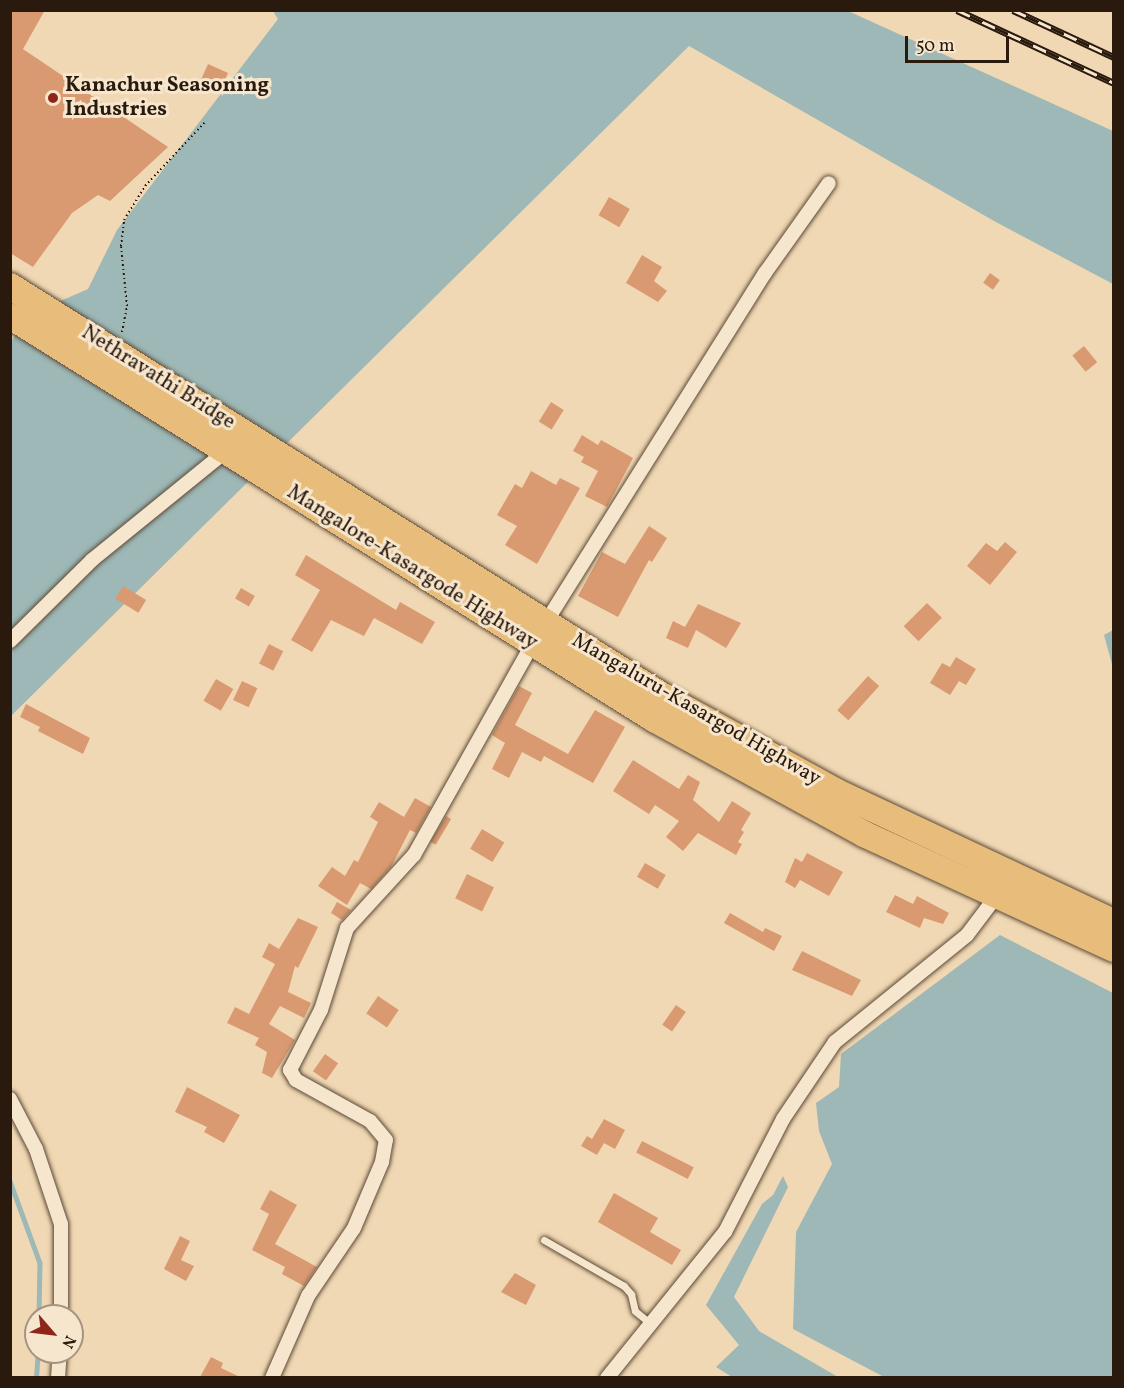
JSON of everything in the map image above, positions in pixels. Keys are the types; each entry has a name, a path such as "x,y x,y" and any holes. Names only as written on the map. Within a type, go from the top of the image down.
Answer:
{"highway":[{"name":"Nethravathi Bridge","path":"14,288 297,465"},
{"name":"Nethravathi Bridge","path":"10,316 277,484"},
{"name":"Mangaluru-Kasargod Highway","path":"297,465 539,633 770,757 1099,925"},
{"name":"Mangalore-Kasargode Highway","path":"277,484 539,633 654,719 864,834 998,894 1099,925"},
{"path":"1099,925 1113,949"}],"street":[{"path":"272,1377 308,1296 354,1228 382,1162 386,1140 370,1121 296,1080 290,1070 321,1010 347,928 414,855 539,633 765,273 828,183"},
{"path":"10,642 92,560 226,451"},
{"path":"607,1377 652,1325 725,1232 783,1119 835,1042 967,935 998,894"},
{"path":"10,1099 36,1149 60,1224 62,1304"}],"lane":[{"path":"544,1240 624,1286 631,1294 635,1311 652,1325"}],"path":[{"path":"117,353 127,306 121,246 124,220 145,186 205,122"}],"water":[{"path":"273,11 848,11 1113,131 1113,284 994,221 689,46 11,716 11,341 33,313 88,289 117,230 278,19"},
{"path":"1113,630 1113,668 1104,635"},
{"path":"1000,935 1113,993 1113,1377 884,1377 793,1329 796,1232 832,1164 819,1131 816,1103 839,1087 841,1054"},
{"path":"783,1176 788,1187 734,1297 759,1331 838,1377 732,1377 716,1367 739,1345 706,1305 762,1204 773,1195"}],"building":[{"name":"Kanachur Seasoning Industries","path":"10,10 45,10 23,49 168,147 110,201 98,195 72,213 33,267 10,253"},
{"path":"208,64 228,73 220,91 200,82"},
{"path":"609,197 630,209 619,227 598,215"},
{"path":"642,255 662,267 654,281 667,291 658,302 626,283"},
{"path":"990,273 1000,280 993,290 983,283"},
{"path":"1084,346 1097,362 1086,372 1072,355"},
{"path":"551,402 564,410 552,429 539,422"},
{"path":"582,435 598,445 601,440 633,458 607,507 585,496 598,471 581,462 584,457 573,451"},
{"path":"531,471 556,485 560,478 580,488 537,564 505,545 517,526 497,515 515,484 522,488"},
{"path":"649,526 667,538 652,562 649,560 618,617 578,596 602,552 625,564"},
{"path":"1005,542 1017,552 990,585 967,566 986,543 997,551"},
{"path":"306,555 396,610 400,602 435,622 422,644 374,618 364,636 331,620 312,652 291,640 320,590 295,575"},
{"path":"123,586 146,600 138,613 115,599"},
{"path":"241,588 255,596 249,606 235,598"},
{"path":"927,603 942,618 919,641 904,626"},
{"path":"698,604 741,623 726,648 696,630 688,648 666,638 673,621 685,627"},
{"path":"269,644 283,651 273,671 259,664"},
{"path":"956,657 976,669 966,685 959,681 950,695 930,683 942,663 950,667"},
{"path":"868,676 879,686 848,720 837,710"},
{"path":"216,679 233,689 221,711 204,701"},
{"path":"242,681 257,688 249,707 233,700"},
{"path":"519,686 532,693 515,725 568,754 595,710 625,727 593,783 544,756 541,762 522,752 509,778 492,769 505,743 492,735"},
{"path":"26,704 90,738 83,754 38,731 40,727 20,717"},
{"path":"633,760 679,789 688,775 700,782 693,800 719,822 732,801 751,813 741,830 744,832 738,842 742,844 736,855 698,833 683,851 666,837 679,821 655,805 649,814 613,791"},
{"path":"415,798 431,807 416,833 410,830 391,867 371,889 360,883 347,905 318,886 332,867 345,876 354,860 358,862 378,822 370,817 379,802 404,817"},
{"path":"446,816 451,819 436,845 431,842"},
{"path":"482,829 504,842 492,862 470,849"},
{"path":"807,853 843,872 829,896 800,880 795,888 785,882 795,858 802,862"},
{"path":"645,863 666,875 658,889 637,877"},
{"path":"467,874 494,887 482,911 455,898"},
{"path":"895,895 913,904 917,896 949,913 943,924 924,918 920,928 886,912"},
{"path":"337,902 351,910 342,920 331,913"},
{"path":"730,913 763,932 765,928 782,936 774,951 724,923"},
{"path":"298,918 318,927 298,968 295,966 288,992 311,1003 304,1018 280,1006 269,1024 295,1040 272,1078 262,1073 267,1052 255,1045 259,1038 227,1023 235,1007 249,1014 275,964 262,957 269,943 279,949"},
{"path":"802,951 861,980 852,996 792,970"},
{"path":"378,996 399,1010 387,1027 366,1013"},
{"path":"676,1005 686,1012 672,1032 662,1025"},
{"path":"325,1054 338,1063 326,1080 313,1071"},
{"path":"187,1087 240,1115 224,1143 204,1132 207,1127 175,1112"},
{"path":"604,1119 625,1130 615,1149 604,1143 597,1155 581,1146 587,1136 592,1139"},
{"path":"642,1141 694,1167 688,1179 636,1153"},
{"path":"270,1190 297,1205 275,1244 317,1267 304,1286 282,1274 285,1267 252,1250 269,1214 260,1209"},
{"path":"614,1193 658,1218 650,1232 681,1250 672,1265 598,1222"},
{"path":"180,1236 190,1241 181,1260 194,1266 186,1281 164,1269"},
{"path":"515,1273 536,1285 526,1305 501,1292"},
{"path":"211,1357 223,1363 221,1368 240,1377 200,1377"}],"waterway":[{"path":"10,1181 40,1263 39,1304"},
{"path":"36,1378 37,1364"}],"railway":[{"path":"957,10 1114,83"},
{"path":"1013,10 1114,57"}],"place":[{"name":"Kanachur Seasoning Industries","path":"53,98"}]}
